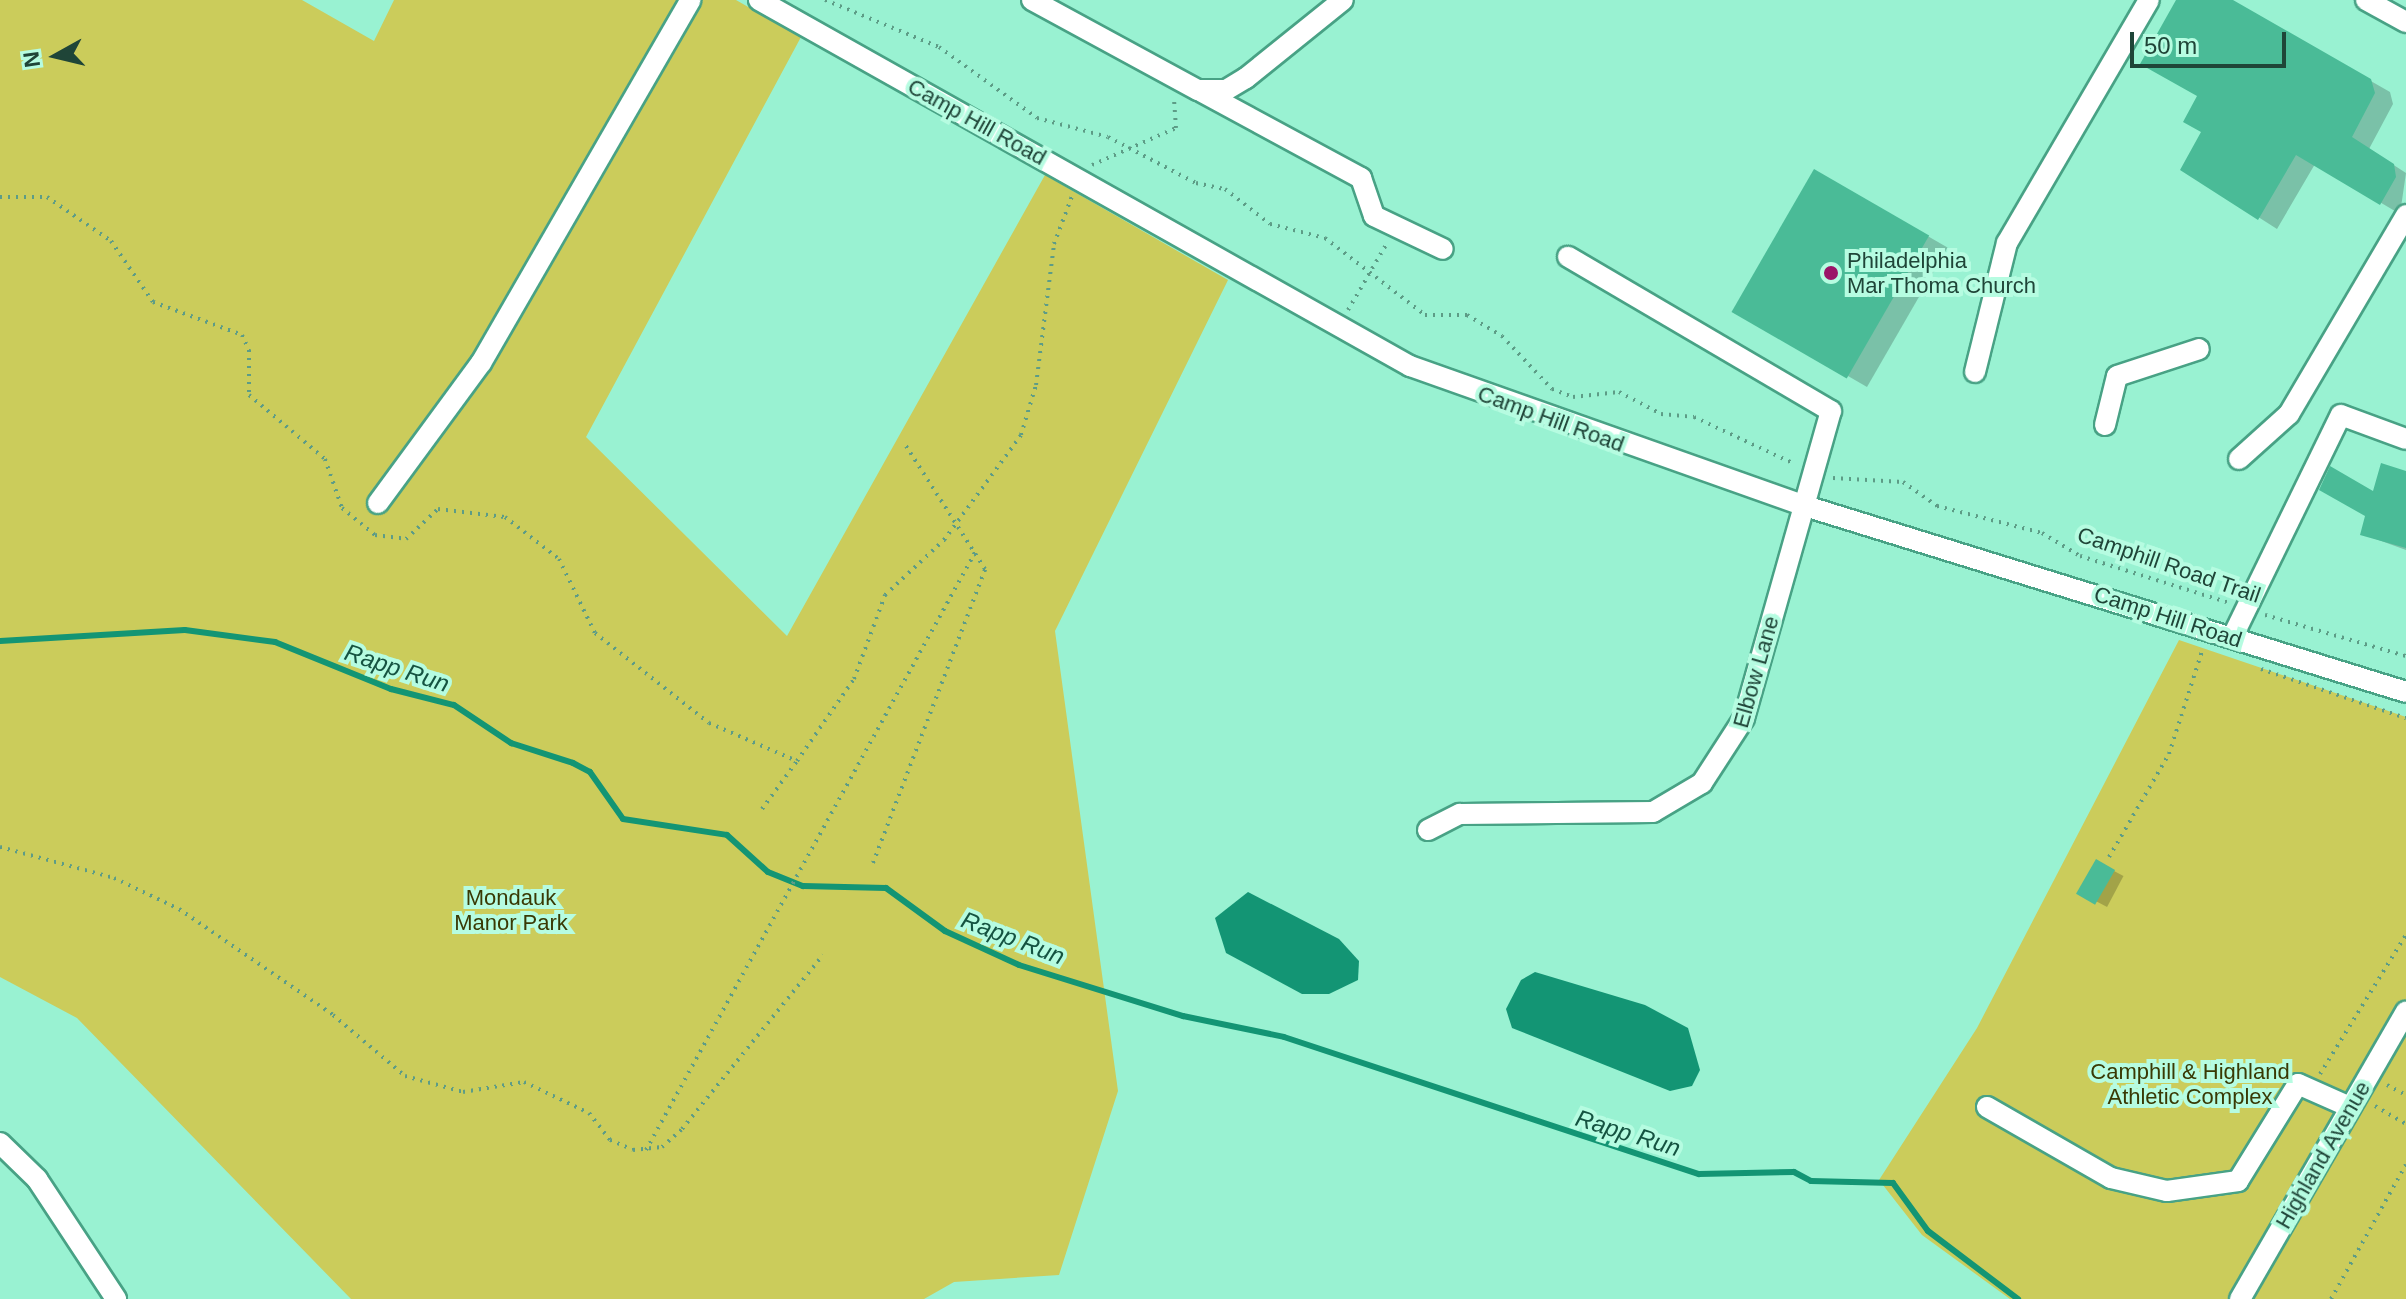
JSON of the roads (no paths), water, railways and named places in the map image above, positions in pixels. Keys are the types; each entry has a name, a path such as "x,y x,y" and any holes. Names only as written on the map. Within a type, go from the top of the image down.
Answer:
{"street":[{"path":"378,503 481,363 691,0"},
{"name":"Camp Hill Road","path":"759,0 1410,366 1525,412 1802,505 2406,692"},
{"path":"1032,0 1361,178 1374,216 1443,249"},
{"path":"1198,90 1226,90 1246,78 1343,0"},
{"path":"1975,372 2007,243 2149,0"},
{"path":"2366,0 2404,17"},
{"path":"2239,459 2289,414 2406,215"},
{"name":"Elbow Lane","path":"1428,830 1474,813 1631,815 1689,795 1721,763 1744,718 1831,411 1568,257"},
{"path":"2105,425 2117,376 2199,349"},
{"path":"2232,638 2341,415 2406,439"},
{"name":"Highland Avenue","path":"2240,1299 2406,1011"},
{"path":"1987,1107 2129,1186 2212,1189 2238,1181 2253,1167 2298,1084 2350,1107"},
{"path":"0,1143 37,1179 116,1299"}],"waterway":[{"name":"Rapp Run","path":"0,641 185,630 275,642 391,689 454,705 511,743 573,763 590,772 623,819 727,835 768,872 803,886 886,888 945,931 1019,965 1183,1016 1284,1037 1699,1174 1794,1172 1811,1181 1893,1183 1928,1231 2018,1299"}],"place":[{"name":"Philadelphia Mar Thoma Church","path":"1831,273"}],"park label":[{"name":"Mondauk Manor Park","path":"511,910"},
{"name":"Camphill & Highland Athletic Complex","path":"2190,1084"}]}
